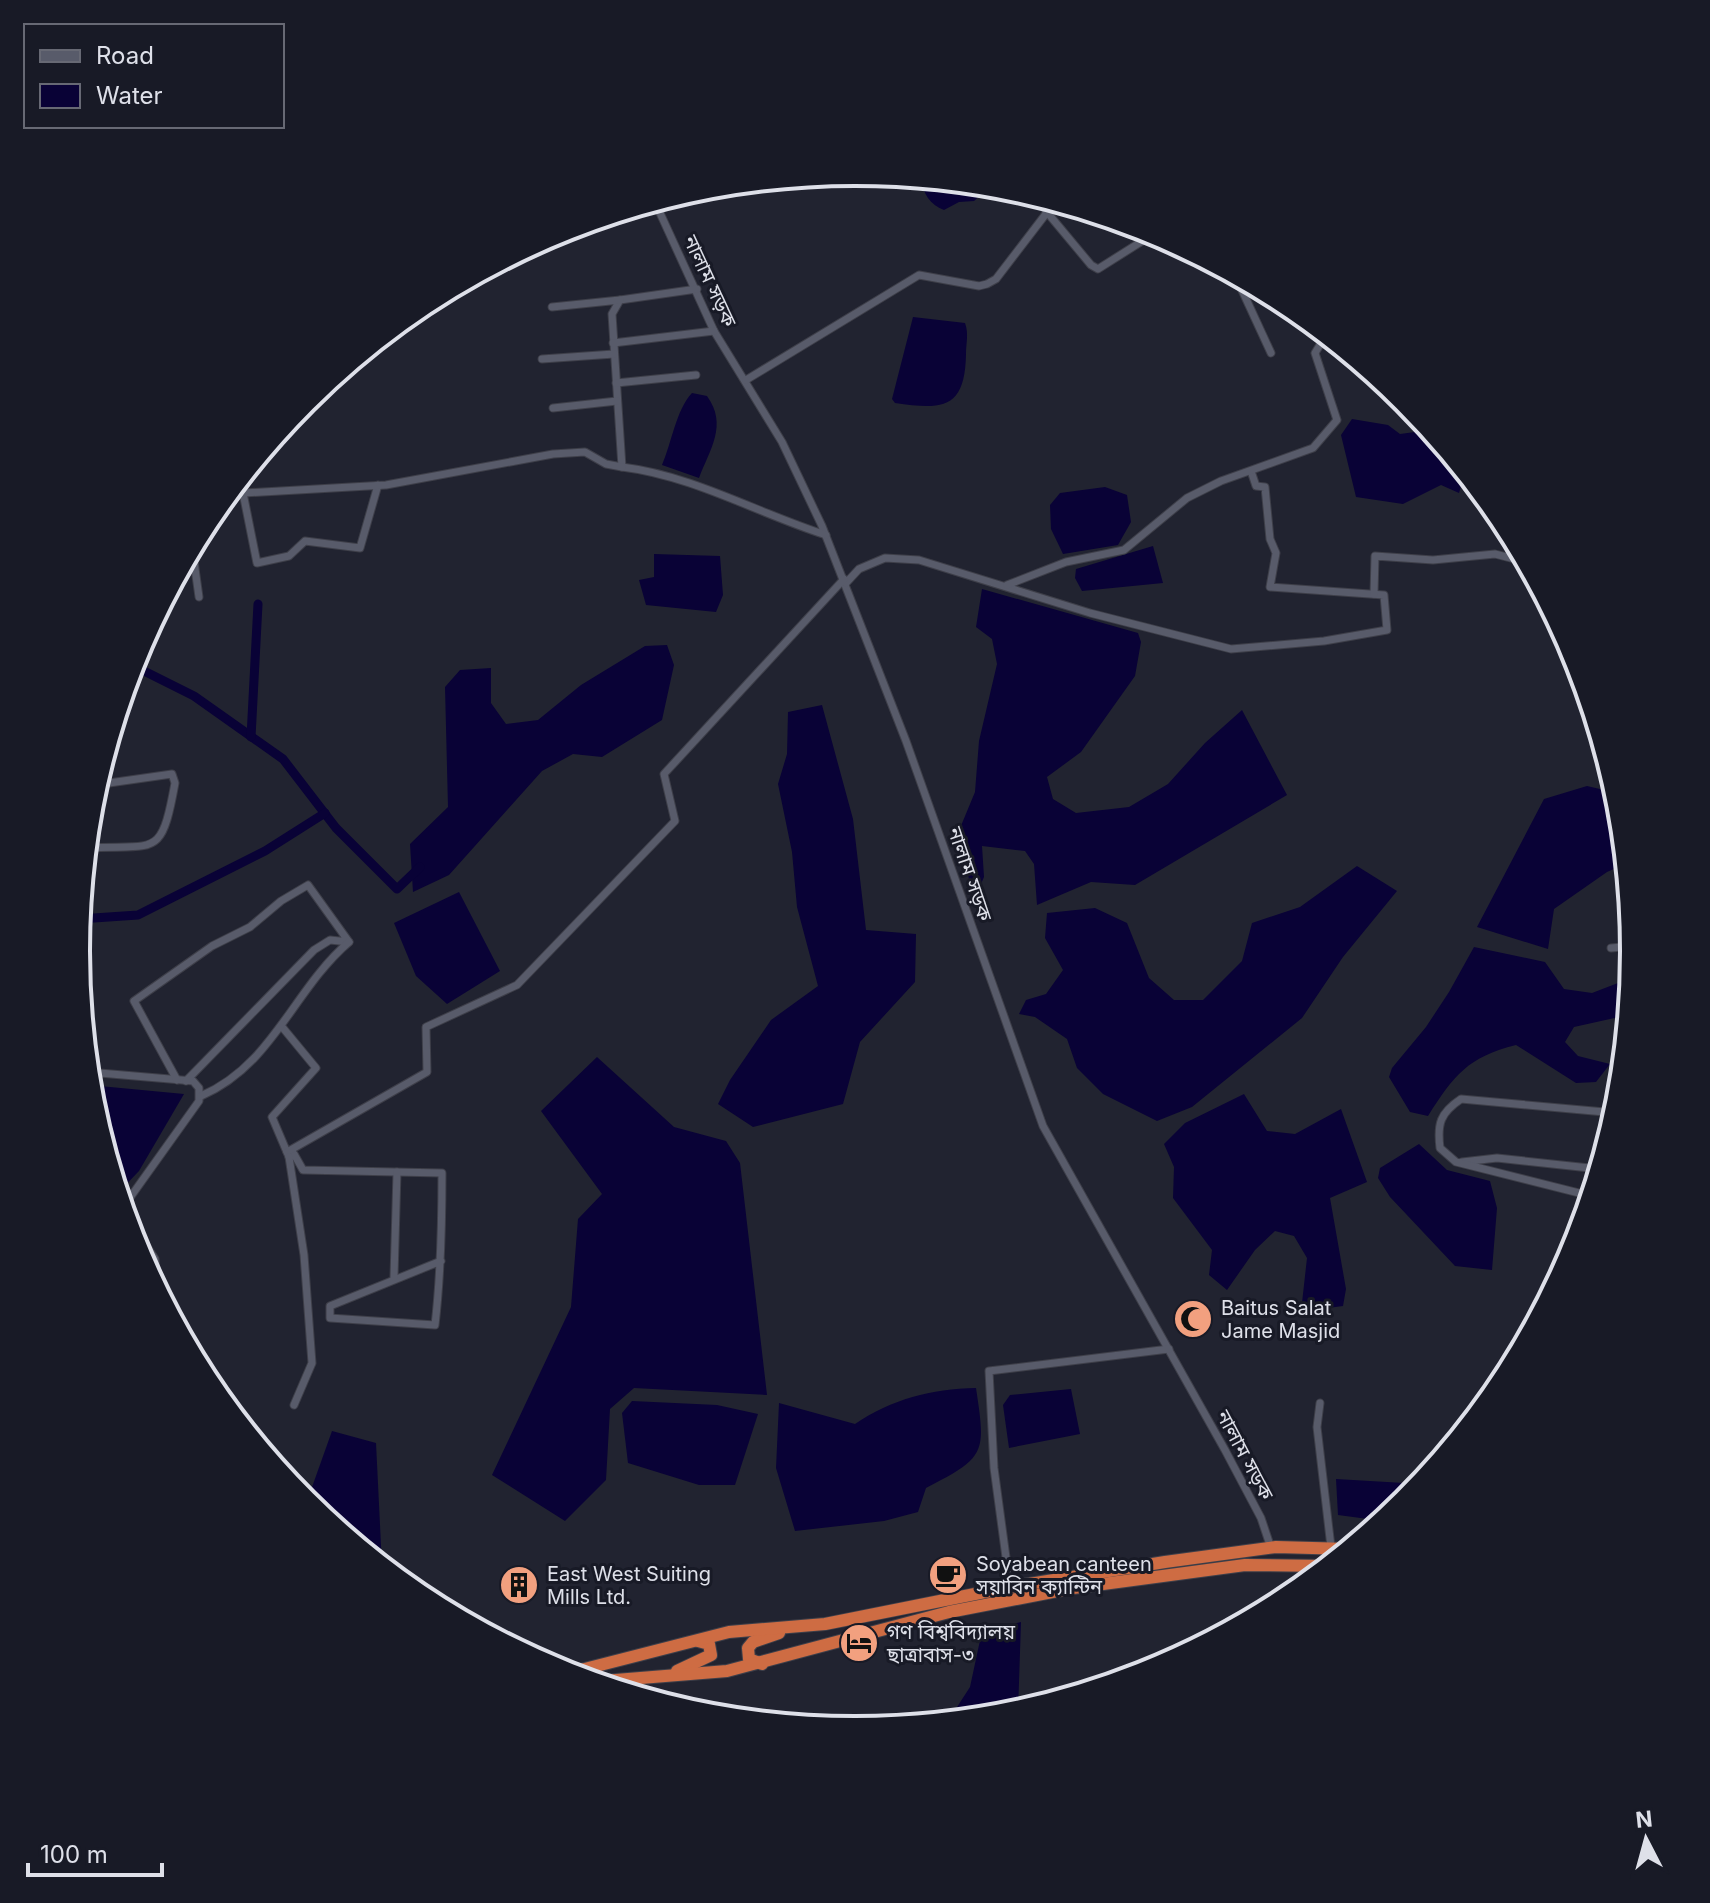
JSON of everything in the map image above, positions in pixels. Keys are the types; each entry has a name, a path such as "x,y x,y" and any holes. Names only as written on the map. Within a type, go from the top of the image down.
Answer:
{"highway":[{"path":"762,1664 749,1659 748,1648 753,1642 798,1628 1010,1587 1271,1548 1334,1547"},
{"path":"621,1680 727,1671 762,1664 949,1612 1073,1588 1245,1565 1312,1564"},
{"path":"588,1668 691,1641 748,1630 798,1628"},
{"path":"664,1676 711,1655 709,1644 691,1641"}],"street":[{"path":"1046,211 1091,265 1098,269 1141,242"},
{"path":"746,380 919,275 979,286 996,279 1046,211"},
{"name":"নালাম সড়ক","path":"660,212 714,331 782,442 826,535 911,755 1037,1113 1255,1507 1271,1548"},
{"path":"552,307 697,289"},
{"path":"1243,292 1271,353"},
{"path":"620,300 612,314 622,467"},
{"path":"613,343 714,331"},
{"path":"1007,585 1066,562 1124,550 1187,498 1313,448 1337,420 1315,353 1320,344"},
{"path":"542,359 614,354"},
{"path":"616,383 696,375"},
{"path":"553,408 617,401"},
{"path":"378,485 360,548 305,541 289,556 257,563 243,493 378,485 553,454 585,452 606,464 654,471 693,483 782,521 826,535"},
{"path":"288,1154 427,1072 426,1027 517,985 675,821 664,774 859,569 885,558 919,560 1090,613 1231,649 1324,641 1387,630 1384,595 1270,587 1276,553 1270,539 1270,511 1265,487 1256,486 1251,471"},
{"path":"1374,594 1375,556 1433,560 1495,554 1511,558"},
{"path":"195,565 199,597"},
{"path":"98,847 152,845 162,836 175,783 172,774 109,783"},
{"path":"182,1081 134,1001 212,946 250,927 281,901 308,885 349,942"},
{"path":"182,1081 314,950 330,940 349,942"},
{"path":"131,1196 201,1096 221,1088 283,1028 324,964 349,942"},
{"path":"1611,948 1620,947"},
{"path":"283,1028 316,1068 272,1117 288,1154 304,1255 312,1363 294,1405"},
{"path":"101,1073 197,1083 201,1096"},
{"path":"1580,1193 1456,1162 1440,1148 1437,1126 1445,1110 1461,1099 1603,1112"},
{"path":"288,1154 294,1154 303,1170 442,1173 441,1261 435,1325 330,1318 330,1306 394,1277 441,1261"},
{"path":"1456,1162 1497,1158 1588,1168"},
{"path":"394,1277 397,1172"},
{"path":"1010,1587 994,1468 989,1371 1169,1349"},
{"path":"1320,1403 1317,1427 1331,1547"},
{"path":"1307,1564 1307,1568"}],"water":[{"path":"923,190 979,197 944,210 928,198"},
{"path":"913,317 965,323 965,372 956,396 948,402 926,406 895,403 892,399"},
{"path":"692,393 707,396 717,427 699,478 662,465 678,417"},
{"path":"1352,419 1388,425 1400,434 1416,432 1461,485 1459,493 1441,485 1403,504 1356,497 1341,435"},
{"path":"1105,487 1127,495 1131,522 1118,545 1063,554 1051,529 1050,505 1060,493"},
{"path":"1153,546 1163,583 1082,591 1075,578 1076,569"},
{"path":"654,554 720,556 723,595 716,612 646,605 639,580 654,577"},
{"path":"982,589 1138,633 1141,642 1135,676 1081,752 1047,777 1053,799 1076,813 1129,807 1168,784 1205,743 1242,710 1287,795 1135,885 1091,882 1037,905 1034,864 1025,851 982,846 984,877 974,900 958,833 975,792 979,741 997,664 992,639 976,627"},
{"path":"667,645 674,665 662,720 602,757 573,754 542,771 449,875 413,892 410,844 448,807 445,687 460,670 491,668 491,703 506,724 538,720 581,685 645,646"},
{"path":"822,705 853,819 866,930 916,934 915,982 860,1042 843,1104 753,1127 718,1104 730,1080 771,1020 818,986 797,907 792,852 778,784 787,754 788,712"},
{"path":"1587,786 1602,790 1615,869 1554,909 1548,949 1477,927 1544,799"},
{"path":"1357,866 1397,891 1343,957 1302,1018 1192,1107 1157,1121 1103,1094 1077,1068 1067,1039 1035,1017 1019,1014 1026,1000 1046,994 1063,970 1045,938 1047,913 1095,908 1127,923 1149,978 1174,1000 1203,1000 1242,961 1252,923 1300,907"},
{"path":"459,892 500,971 447,1004 416,976 394,923"},
{"path":"1474,947 1545,962 1564,989 1592,993 1619,983 1616,1018 1574,1027 1565,1042 1578,1056 1610,1064 1596,1082 1576,1083 1516,1045 1486,1055 1464,1070 1446,1089 1428,1116 1410,1112 1389,1077 1392,1068 1426,1027"},
{"path":"597,1057 674,1127 726,1141 740,1163 767,1395 634,1388 610,1409 606,1480 565,1521 492,1475 571,1307 578,1219 602,1194 541,1111"},
{"path":"103,1086 184,1094 139,1171 127,1184"},
{"path":"1244,1094 1267,1131 1295,1134 1341,1109 1367,1182 1330,1198 1346,1289 1343,1306 1320,1309 1302,1303 1307,1258 1294,1236 1275,1231 1255,1250 1227,1290 1209,1275 1212,1250 1173,1198 1174,1167 1164,1144 1185,1123"},
{"path":"1419,1144 1447,1170 1490,1181 1497,1208 1492,1270 1455,1266 1390,1197 1378,1178 1380,1168"},
{"path":"976,1388 981,1427 977,1451 961,1469 926,1488 918,1512 884,1521 795,1531 776,1468 779,1403 855,1424 883,1408 912,1397"},
{"path":"1071,1389 1080,1434 1009,1448 1003,1405 1010,1395"},
{"path":"632,1401 717,1405 758,1414 735,1485 699,1485 628,1463 622,1413"},
{"path":"332,1431 376,1443 381,1552 351,1527 311,1489"},
{"path":"1336,1479 1404,1483 1368,1519 1338,1515"},
{"path":"1021,1622 1018,1698 955,1710 970,1687 982,1631"}],"waterway":[{"path":"251,737 258,604"},
{"path":"144,671 194,696 283,759 336,828 397,889 420,867"},
{"path":"91,918 138,915 265,851 325,813"}],"place":[{"name":"Baitus Salat Jame Masjid","path":"1193,1319"},
{"name":"Soyabean canteen সয়াবিন ক্যান্টিন","path":"948,1575"},
{"name":"East West Suiting Mills Ltd.","path":"519,1585"},
{"name":"গণ বিশ্ববিদ্যালয় ছাত্রাবাস-৩","path":"859,1643"}]}
